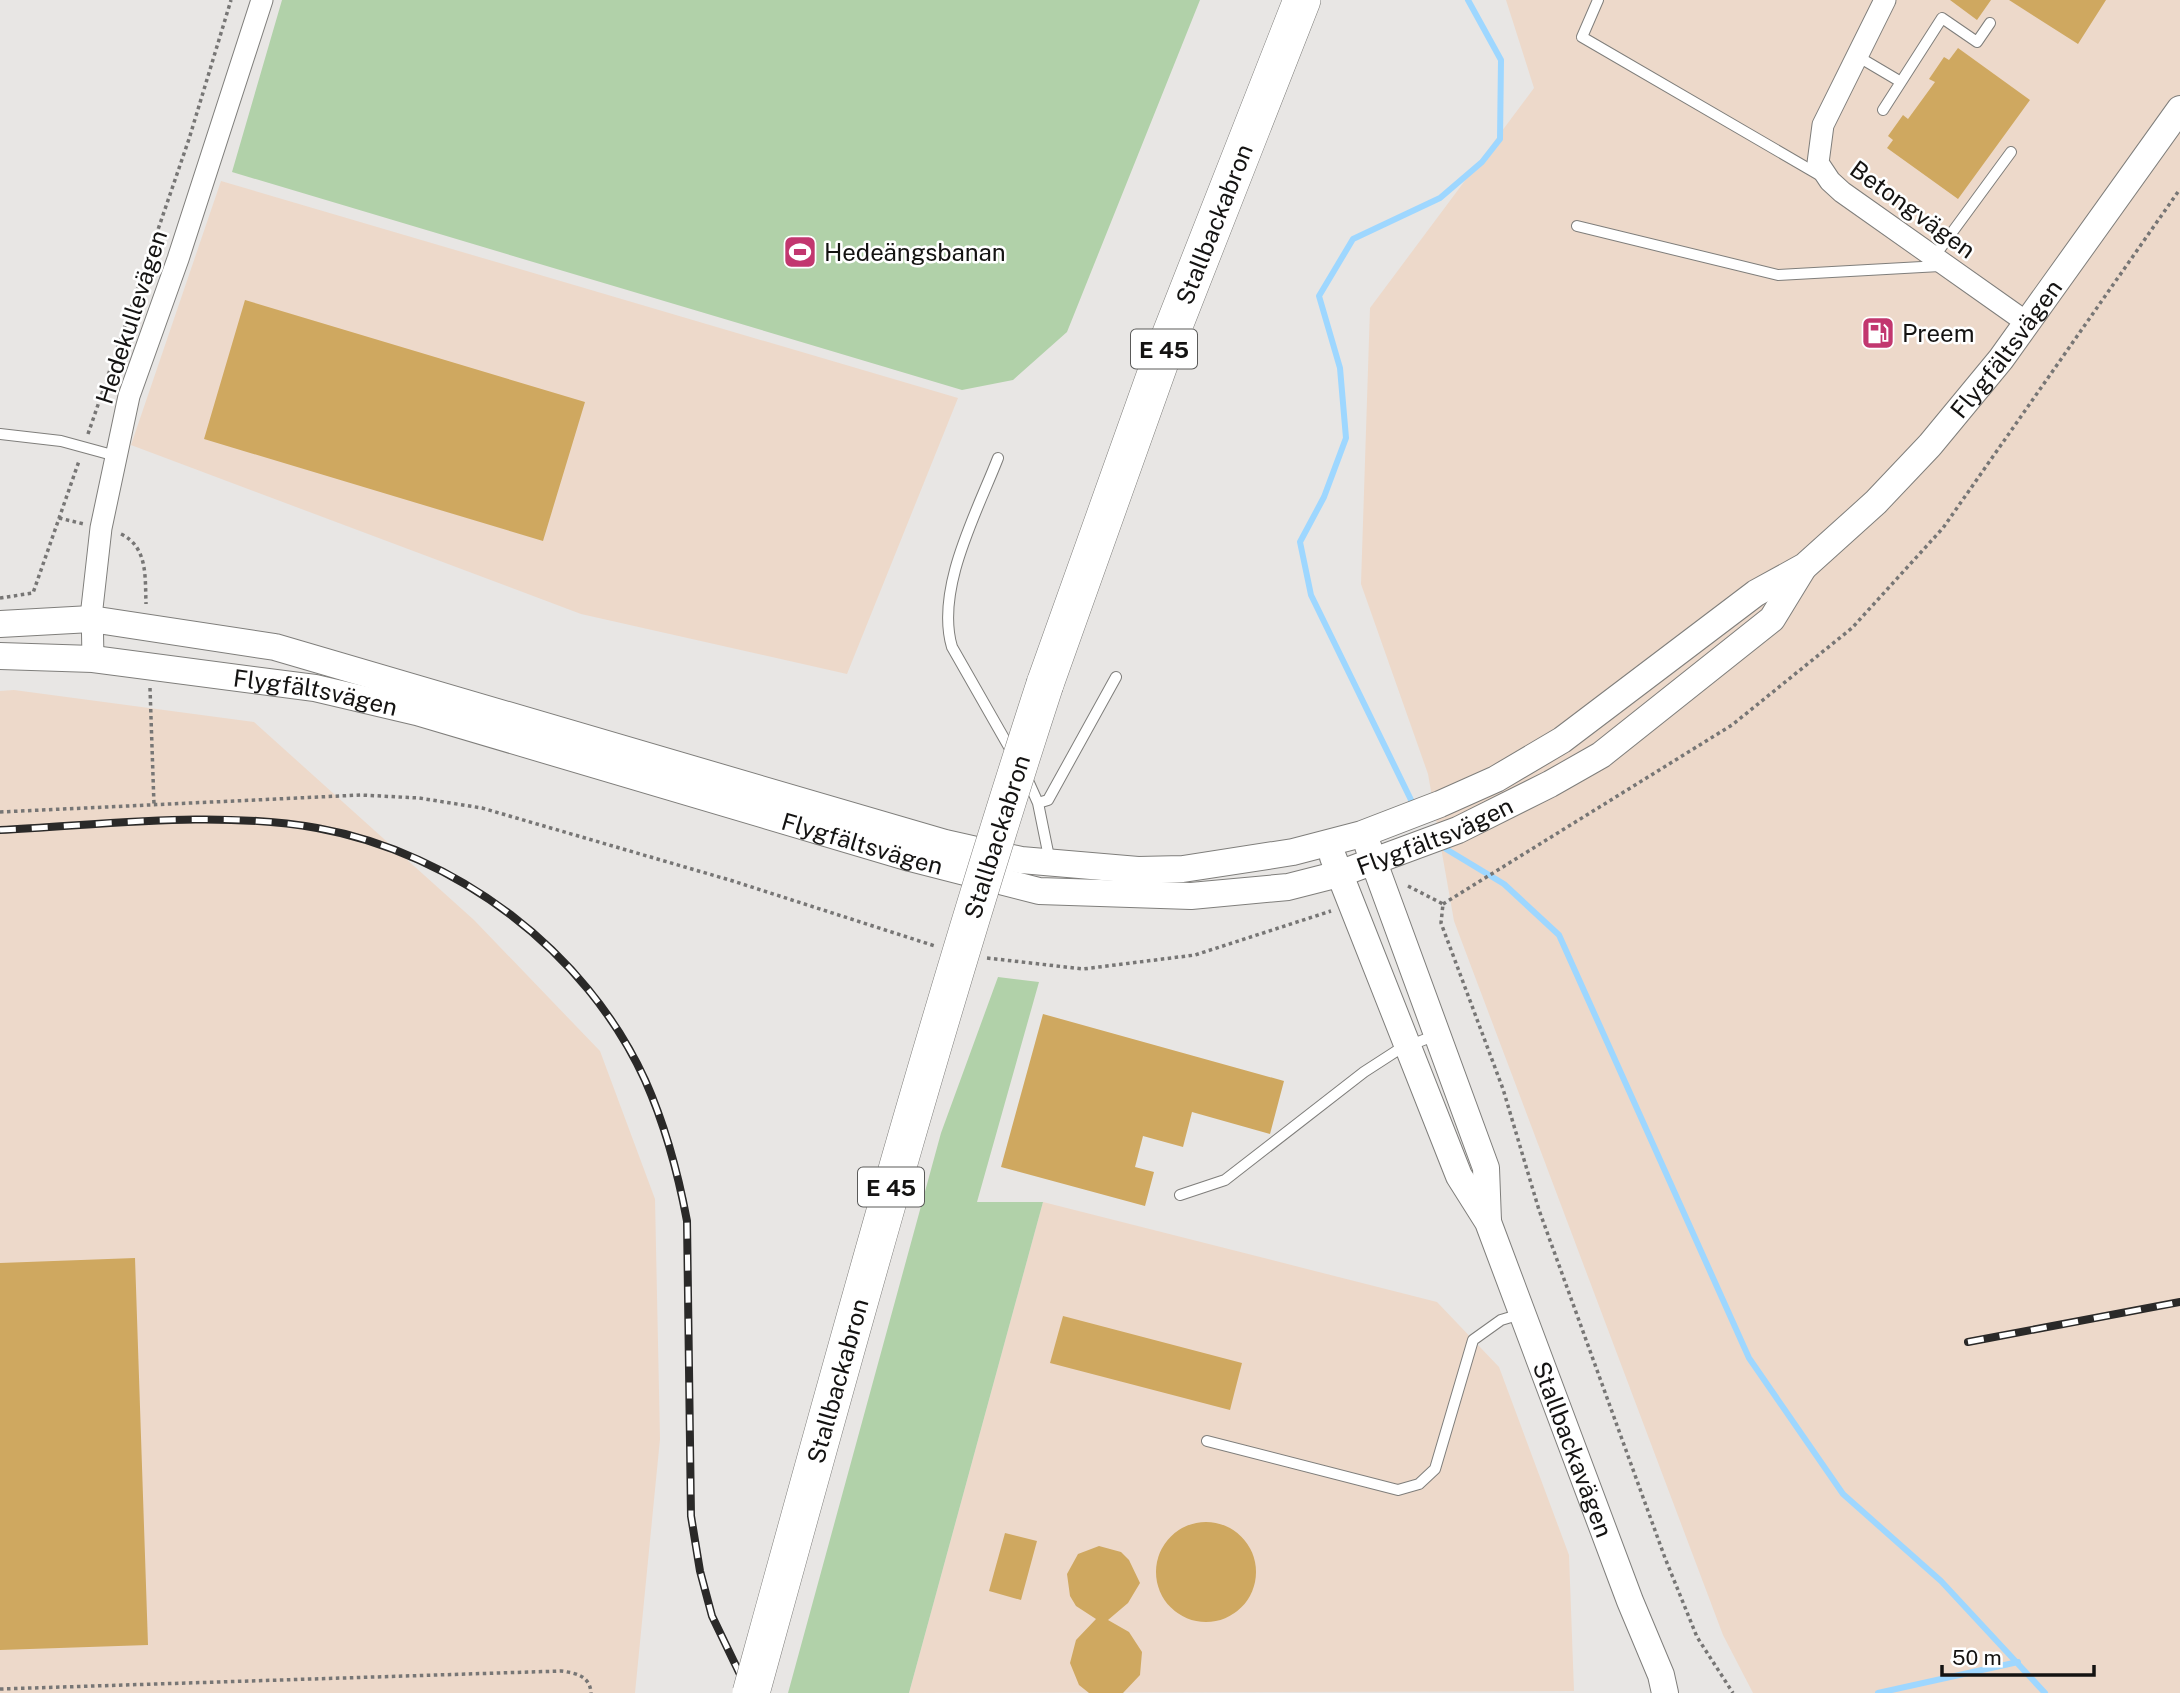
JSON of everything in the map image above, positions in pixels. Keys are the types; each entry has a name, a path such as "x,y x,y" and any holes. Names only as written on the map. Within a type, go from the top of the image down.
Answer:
{"highway":[{"name":"Stallbackabron","path":"751,1693 905,1133 975,898 1045,684 1161,359 1302,0"}],"street":[{"name":"Hedekullevägen","path":"93,659 91,619 101,528 129,396 178,259 262,0"},
{"name":"Betongvägen","path":"1885,0 1823,125 1818,163 1830,181 2026,322"},
{"name":"Flygfältsvägen","path":"0,624 91,619 275,647 945,843 1021,860 1138,870 1183,869 1293,852 1373,830 1496,779 1562,740 1756,593 1805,566 1876,502 1930,445 2001,359 2180,108"},
{"name":"Flygfältsvägen","path":"0,656 93,659 314,688 380,703 911,859 1039,891 1191,897 1288,887 1375,862 1458,830 1601,755 1772,618 1805,566"},
{"name":"Stallbackavägen","path":"1373,830 1375,862 1486,1168 1488,1222"},
{"name":"Stallbackavägen","path":"1328,843 1410,1045 1459,1176 1488,1222 1663,1684 1682,1693"}],"lane":[{"path":"1598,0 1582,37 1830,181"},
{"path":"1883,110 1942,18 1977,41 1990,23"},
{"path":"1857,56 1901,82"},
{"path":"1577,226 1778,275 1940,261 2011,152"},
{"path":"0,434 61,441 117,456"},
{"path":"998,458 957,566 946,610 947,629 952,647 1035,791 1050,862"},
{"path":"1038,803 1048,800 1116,677"},
{"path":"1181,1195 1225,1180 1364,1072 1410,1045 1438,1034"},
{"path":"1207,1441 1398,1490 1419,1484 1435,1469 1473,1340 1501,1320 1524,1314"}],"path":[{"path":"0,598 33,593 189,139 231,0"},
{"path":"1733,1693 1697,1637 1660,1546 1539,1210 1503,1089 1441,923 1443,904 1732,725 1852,628 1942,528 2180,189"},
{"path":"0,812 361,795 419,798 482,808 733,881 946,949"},
{"path":"1387,893 1408,886 1443,904"},
{"path":"985,958 1083,969 1195,955 1353,904"},
{"path":"0,1689 561,1671 582,1676 590,1685 591,1693"}],"shaded area":[{"path":"1506,0 2180,0 2180,1693 1753,1693 1723,1635 1454,921 1428,774 1361,584 1370,308 1534,88"},
{"path":"221,181 958,398 847,674 581,614 131,445"},
{"path":"14,690 254,722 474,920 600,1051 655,1199 660,1439 635,1693 0,1693 0,691"},
{"path":"1043,1202 1437,1302 1499,1367 1569,1555 1574,1691 909,1693"}],"green space":[{"name":"Hedeängsbanan","path":"282,0 1200,0 1067,332 1013,380 962,390 232,172"},
{"path":"998,977 1039,982 977,1202 1043,1202 909,1693 788,1693 941,1133"}],"building":[{"path":"1950,0 1991,0 1977,20"},
{"path":"2009,0 2106,0 2078,44"},
{"path":"1958,48 2030,100 1958,199 1887,148 1893,140 1888,136 1903,115 1908,119 1935,82 1929,79 1944,57 1949,60"},
{"path":"245,300 585,402 543,541 204,439"},
{"path":"1043,1014 1284,1081 1270,1134 1192,1112 1183,1147 1143,1136 1135,1167 1154,1172 1145,1206 1001,1167"},
{"path":"135,1258 148,1645 0,1650 0,1263"},
{"path":"1063,1316 1242,1363 1230,1410 1050,1363"},
{"path":"1206,1522 1234,1530 1248,1544 1256,1572 1248,1600 1234,1614 1206,1622 1178,1614 1164,1600 1156,1572 1164,1544 1178,1530"},
{"path":"1005,1533 1037,1541 1021,1600 989,1591"},
{"path":"1099,1546 1121,1552 1129,1560 1140,1583 1128,1603 1108,1620 1129,1632 1142,1652 1140,1675 1123,1693 1089,1693 1079,1685 1070,1663 1076,1640 1096,1619 1076,1606 1070,1596 1067,1574 1078,1554"}],"waterway":[{"path":"1414,806 1311,595 1300,542 1324,497 1346,438 1340,368 1319,296 1353,239 1440,198 1482,162 1500,139 1501,60 1468,0"},
{"path":"1441,843 1446,849 1504,884 1559,935 1749,1358 1843,1494 1941,1581 2045,1693"},
{"path":"1878,1693 2018,1662"}],"railway":[{"path":"0,830 159,820 239,820 317,828 369,841 419,860 466,885 511,915 552,950 588,990 620,1033 645,1080 665,1132 679,1185 687,1221 691,1516 700,1571 712,1616 749,1693"},
{"path":"1968,1342 2180,1302"}],"place":[{"name":"Hedeängsbanan","path":"800,252"},
{"name":"Preem","path":"1878,333"}]}
